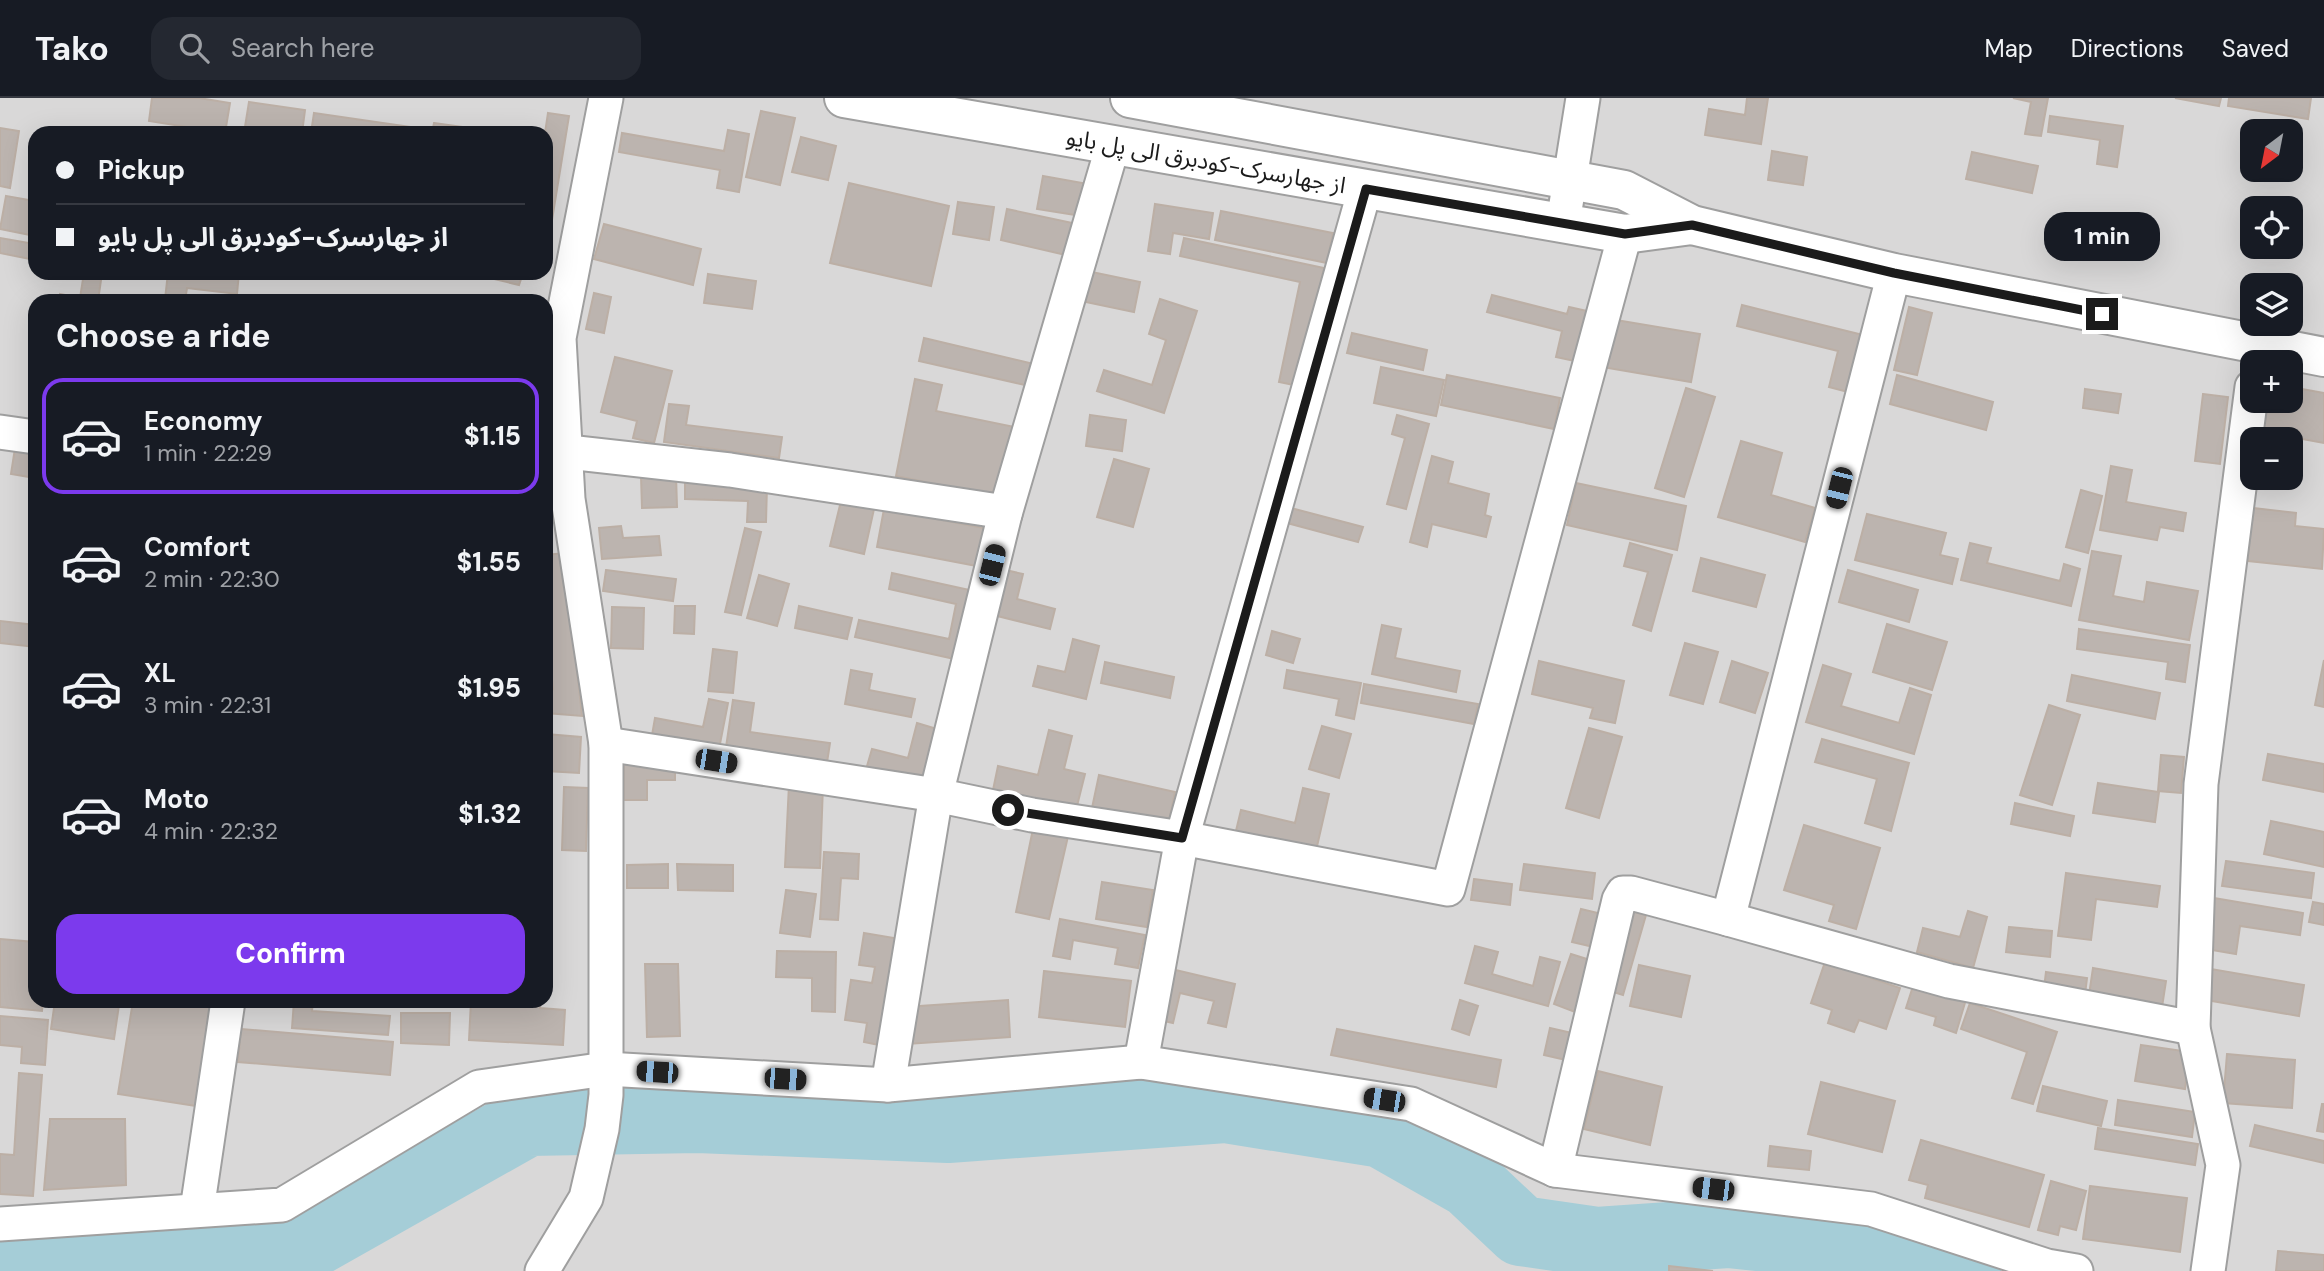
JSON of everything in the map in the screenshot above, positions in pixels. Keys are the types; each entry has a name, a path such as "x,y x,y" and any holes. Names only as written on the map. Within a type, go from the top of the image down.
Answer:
{"street":[{"path":"541,1271 586,1198 602,1129 606,1082 606,744 557,498 565,454 559,338 606,98"},
{"name":"از جهارسرک-کودبرق الی پل بایو","path":"844,98 1625,234 1692,225"},
{"name":"از جهارسرک-کودبرق الی پل بایو","path":"1130,98 1624,190 1692,225 2240,350"},
{"path":"1563,223 1583,98"},
{"path":"888,1085 936,795 1005,514 1112,145"},
{"path":"1141,1062 1182,838 1366,189"},
{"path":"606,744 936,795 1032,815 1182,838 1447,889 1625,234"},
{"path":"1728,919 1894,273"},
{"name":"از جهارسرک-کودبرق الی پل بایو","path":"2303,356 2324,357"},
{"path":"2208,1271 2223,1165 2193,1027 2201,784 2249,413"},
{"path":"0,432 28,436"},
{"path":"565,454 576,453 743,472 954,503 1005,514"},
{"path":"1555,1170 1619,900 1623,893 1728,919 1949,981 2193,1027"},
{"path":"197,1210 227,1008"},
{"path":"0,1224 282,1205 479,1087 606,1082 888,1085 1141,1062 1411,1104 1555,1170 1871,1209 2047,1266 2076,1271"}],"shaded area":[{"path":"0,98 2324,98 2324,1271 0,1271"}],"building":[{"path":"152,98 199,98 230,103 226,126 181,126 149,121"},
{"path":"1747,98 1768,98 1761,144 1705,135 1709,109 1745,115"},
{"path":"2013,98 2048,98 2041,136 2025,134 2031,102"},
{"path":"2175,98 2221,98 2219,106"},
{"path":"2229,98 2311,98 2308,119 2228,106"},
{"path":"249,102 305,110 303,126 245,126"},
{"path":"761,111 795,118 780,185 746,177"},
{"path":"314,113 404,126 312,126"},
{"path":"548,113 569,116 553,214 553,126 546,126"},
{"path":"2050,116 2123,126 2117,167 2097,164 2100,140 2048,132"},
{"path":"434,123 455,126 433,126"},
{"path":"0,128 19,131 10,188 0,186"},
{"path":"728,130 749,134 739,192 717,188 720,170 619,152 622,133 724,151"},
{"path":"801,137 836,146 828,180 792,172"},
{"path":"1772,151 1807,157 1803,185 1768,180"},
{"path":"1972,152 2038,166 2032,193 1966,179"},
{"path":"1043,176 1088,184 1082,216 1037,209"},
{"path":"849,183 949,206 931,286 830,263"},
{"path":"6,196 28,200 28,235 0,229"},
{"path":"958,202 994,207 989,240 953,234"},
{"path":"1155,204 1213,213 1209,239 1173,233 1170,254 1148,251"},
{"path":"1007,209 1077,224 1070,256 1001,240"},
{"path":"1221,211 1333,233 1327,263 1215,240"},
{"path":"604,224 701,249 693,285 594,259"},
{"path":"0,238 28,243 28,259 0,253"},
{"path":"1184,238 1324,268 1299,386 1279,382 1300,282 1180,256"},
{"path":"1087,271 1140,282 1134,312 1081,301"},
{"path":"708,274 756,281 752,309 704,303"},
{"path":"83,280 101,280 99,294 81,294"},
{"path":"167,280 238,280 237,294 187,288 186,294 166,294"},
{"path":"498,280 521,280 519,285"},
{"path":"594,293 611,297 604,333 586,329"},
{"path":"1492,295 1567,314 1569,307 1587,311 1575,361 1556,357 1562,331 1487,312"},
{"path":"1160,299 1197,311 1164,413 1097,391 1104,370 1152,385 1166,340 1149,334"},
{"path":"1742,305 1863,335 1848,392 1829,387 1838,351 1737,326"},
{"path":"1909,307 1932,313 1917,375 1894,370"},
{"path":"1610,319 1700,334 1691,382 1602,367"},
{"path":"1352,333 1427,350 1423,370 1347,353"},
{"path":"924,338 1038,365 1034,387 919,361"},
{"path":"615,357 672,371 654,443 633,438 637,421 601,412"},
{"path":"1381,367 1444,380 1436,416 1374,403"},
{"path":"1447,375 1560,398 1554,429 1441,405"},
{"path":"1897,375 1993,402 1986,430 1890,404"},
{"path":"915,379 942,385 936,411 1019,428 1004,498 896,476"},
{"path":"1686,388 1715,397 1684,497 1655,488"},
{"path":"2085,389 2121,394 2118,413 2083,408"},
{"path":"2303,389 2324,393 2324,443 2303,439 2303,427 2260,427 2262,413 2303,413"},
{"path":"2203,394 2228,397 2220,464 2195,461"},
{"path":"669,404 689,406 686,425 782,437 779,458 664,442"},
{"path":"1090,415 1126,420 1122,451 1086,446"},
{"path":"1397,415 1429,424 1406,509 1387,504 1405,438 1392,434"},
{"path":"1741,441 1782,453 1771,495 1815,508 1805,542 1718,517"},
{"path":"16,442 28,444 28,477 11,474"},
{"path":"1432,456 1453,462 1448,483 1489,494 1485,515 1491,517 1486,537 1432,524 1427,547 1410,542"},
{"path":"1114,459 1149,469 1133,527 1097,517"},
{"path":"2111,466 2132,470 2126,502 2186,513 2183,531 2160,527 2157,540 2100,530"},
{"path":"676,475 677,507 642,508 641,476"},
{"path":"685,482 767,486 766,522 747,522 748,501 685,499"},
{"path":"1576,483 1686,506 1677,550 1567,525"},
{"path":"2081,490 2102,496 2088,553 2066,547"},
{"path":"841,501 874,509 864,554 830,546"},
{"path":"2245,507 2296,513 2295,526 2324,529 2322,569 2239,560"},
{"path":"1291,508 1363,527 1358,542 1287,523"},
{"path":"884,509 989,529 982,567 877,547"},
{"path":"1867,514 1946,533 1940,555 1958,559 1952,584 1855,560"},
{"path":"621,526 623,538 659,536 661,555 602,559 599,528"},
{"path":"745,528 761,532 741,615 725,612"},
{"path":"1630,543 1672,555 1651,631 1633,625 1648,572 1624,566"},
{"path":"1970,543 1991,548 1987,563 2060,581 2064,564 2080,569 2071,606 1961,580"},
{"path":"2092,551 2121,556 2113,596 2144,602 2147,582 2198,591 2189,640 2079,620"},
{"path":"564,553 582,716 553,714 553,554"},
{"path":"1701,558 1765,575 1756,607 1693,591"},
{"path":"1001,569 1023,574 1017,599 1055,609 1050,629 989,614"},
{"path":"606,570 676,579 673,601 603,591"},
{"path":"1848,570 1918,590 1909,622 1839,602"},
{"path":"892,573 974,591 959,660 855,637 859,620 949,639 956,604 889,589"},
{"path":"759,575 789,584 777,626 747,618"},
{"path":"675,606 695,606 694,634 674,633"},
{"path":"799,606 852,618 847,639 795,628"},
{"path":"612,607 644,608 643,649 611,648"},
{"path":"0,621 28,624 28,646 0,643"},
{"path":"1887,624 1947,642 1932,690 1873,672"},
{"path":"1382,625 1401,629 1395,658 1460,671 1456,692 1372,674"},
{"path":"2079,629 2190,645 2185,682 2166,679 2168,662 2077,649"},
{"path":"1272,631 1300,639 1293,663 1266,655"},
{"path":"1073,639 1099,646 1086,699 1033,686 1038,666 1065,672"},
{"path":"1685,643 1718,652 1703,704 1670,695"},
{"path":"713,649 737,652 733,693 708,691"},
{"path":"2324,660 2324,707 2315,705"},
{"path":"1539,661 1624,681 1615,723 1590,718 1593,708 1532,694"},
{"path":"1732,661 1768,673 1755,713 1720,702"},
{"path":"1105,662 1174,677 1170,698 1101,683"},
{"path":"1823,665 1851,674 1841,706 1899,723 1910,688 1931,695 1914,754 1806,722"},
{"path":"851,670 872,674 869,690 915,699 911,717 845,704"},
{"path":"1287,670 1361,683 1354,719 1336,715 1339,699 1284,688"},
{"path":"2072,675 2160,693 2155,719 2067,701"},
{"path":"1364,684 1478,704 1474,724 1361,703"},
{"path":"709,699 728,703 718,754 651,741 655,718 703,727"},
{"path":"733,700 754,703 750,732 830,743 826,769 725,754"},
{"path":"2049,705 2080,715 2052,805 2020,795"},
{"path":"917,723 940,730 923,789 865,773 872,749 908,758"},
{"path":"1322,726 1351,734 1339,778 1309,769"},
{"path":"1589,728 1622,737 1599,818 1566,808"},
{"path":"1049,730 1072,736 1064,769 1085,774 1076,810 993,790 998,766 1038,775"},
{"path":"553,735 581,737 579,773 553,771"},
{"path":"1822,739 1909,763 1891,831 1865,823 1877,779 1815,762"},
{"path":"2268,754 2324,764 2324,792 2263,780"},
{"path":"2161,755 2184,757 2181,793 2158,791"},
{"path":"624,756 675,760 675,780 647,780 647,800 624,800"},
{"path":"1099,775 1175,792 1168,826 1092,808"},
{"path":"2098,783 2159,792 2155,822 2093,813"},
{"path":"789,784 823,785 820,868 785,867"},
{"path":"564,787 588,788 586,851 562,850"},
{"path":"1303,788 1329,794 1315,855 1235,835 1241,810 1295,823"},
{"path":"2015,803 2074,816 2070,836 2011,824"},
{"path":"2271,821 2324,832 2324,867 2264,854"},
{"path":"1034,824 1069,832 1049,919 1016,912"},
{"path":"1804,825 1880,848 1856,929 1829,921 1834,905 1784,890"},
{"path":"824,852 859,854 858,879 841,878 838,920 820,919"},
{"path":"2226,861 2314,873 2311,898 2222,886"},
{"path":"668,864 668,888 627,888 627,865"},
{"path":"677,864 733,865 733,891 678,890"},
{"path":"1524,864 1595,873 1592,899 1520,890"},
{"path":"2066,873 2160,886 2157,907 2096,899 2091,940 2058,936"},
{"path":"1474,879 1512,884 1510,905 1471,900"},
{"path":"1102,882 1153,890 1147,927 1096,919"},
{"path":"786,890 816,894 810,937 780,933"},
{"path":"2214,898 2303,913 2300,935 2240,926 2236,954 2206,949"},
{"path":"2313,902 2324,904 2324,925 2309,922"},
{"path":"1581,909 1606,915 1598,948 1572,942"},
{"path":"1627,910 1646,915 1623,995 1604,989"},
{"path":"1968,911 1987,917 1973,968 1917,952 1923,928 1960,937"},
{"path":"1060,919 1145,935 1138,968 1115,964 1118,948 1073,940 1070,959 1053,956"},
{"path":"2009,927 2052,931 2050,957 2006,952"},
{"path":"864,933 900,939 884,1046 864,1042 867,1023 845,1020 851,980 872,983 875,967 859,965"},
{"path":"0,939 28,941 28,1008 42,1008 42,1011 0,1007"},
{"path":"1475,946 1498,952 1492,974 1533,986 1540,957 1560,962 1548,1006 1465,983"},
{"path":"777,951 836,952 835,1012 812,1011 812,978 776,977"},
{"path":"1571,954 1593,961 1575,1012 1554,1004"},
{"path":"1825,962 1900,988 1886,1029 1859,1020 1854,1032 1828,1023 1832,1010 1811,1003"},
{"path":"645,964 678,964 680,1036 647,1037"},
{"path":"1639,965 1690,976 1681,1017 1630,1006"},
{"path":"1167,968 1235,984 1226,1027 1208,1023 1214,1001 1180,993 1173,1023 1155,1019"},
{"path":"2093,968 2166,981 2162,1007 2089,995"},
{"path":"2205,968 2304,985 2299,1016 2200,999"},
{"path":"1044,971 1131,981 1125,1027 1039,1017"},
{"path":"2046,972 2087,978 2085,994 2044,988"},
{"path":"1915,980 1967,996 1956,1033 1934,1025 1936,1017 1906,1008"},
{"path":"1008,1000 1010,1037 907,1044 905,1007"},
{"path":"1460,1000 1478,1006 1469,1035 1452,1029"},
{"path":"1970,1003 2057,1032 2033,1104 2012,1098 2027,1052 1961,1029"},
{"path":"54,1008 119,1008 114,1039 51,1029"},
{"path":"132,1008 218,1008 203,1107 118,1094"},
{"path":"293,1008 390,1016 388,1035 292,1028"},
{"path":"471,1008 565,1010 563,1045 469,1040"},
{"path":"401,1013 450,1013 449,1045 401,1043"},
{"path":"0,1016 48,1020 45,1065 21,1063 22,1047 0,1045"},
{"path":"1550,1028 1572,1033 1566,1060 1544,1055"},
{"path":"241,1029 393,1042 390,1075 238,1062"},
{"path":"1337,1029 1501,1060 1496,1087 1331,1055"},
{"path":"2141,1045 2190,1052 2185,1089 2135,1081"},
{"path":"2227,1054 2295,1060 2292,1108 2223,1103"},
{"path":"1598,1071 1662,1087 1650,1145 1584,1129"},
{"path":"19,1073 42,1075 33,1196 0,1194 0,1154 14,1155"},
{"path":"1821,1082 1895,1101 1882,1152 1808,1134"},
{"path":"2043,1086 2107,1101 2101,1126 2037,1111"},
{"path":"2118,1100 2195,1112 2192,1137 2115,1125"},
{"path":"2324,1104 2324,1132 2317,1131"},
{"path":"50,1119 125,1119 126,1185 44,1190"},
{"path":"2255,1125 2324,1141 2324,1163 2250,1146"},
{"path":"2098,1128 2198,1144 2195,1165 2095,1149"},
{"path":"1921,1140 2044,1175 2029,1227 1925,1198 1928,1185 1909,1180"},
{"path":"1770,1146 1811,1151 1809,1170 1768,1166"},
{"path":"2051,1181 2086,1191 2076,1230 2060,1226 2058,1235 2038,1230"},
{"path":"2090,1186 2187,1198 2180,1252 2083,1239"},
{"path":"2278,1251 2324,1255 2324,1271 2276,1271"},
{"path":"1669,1266 1713,1271 1669,1271"}],"waterway":[{"path":"0,1265 140,1243 301,1249 528,1121 698,1118 948,1128 1225,1108 1382,1133 1470,1183 1521,1231 1597,1242 1728,1233 1865,1247 1966,1271"}],"route":[{"path":"1008,810 1182,838 1366,189 1625,234 1692,225 1894,273 2102,314"}]}
